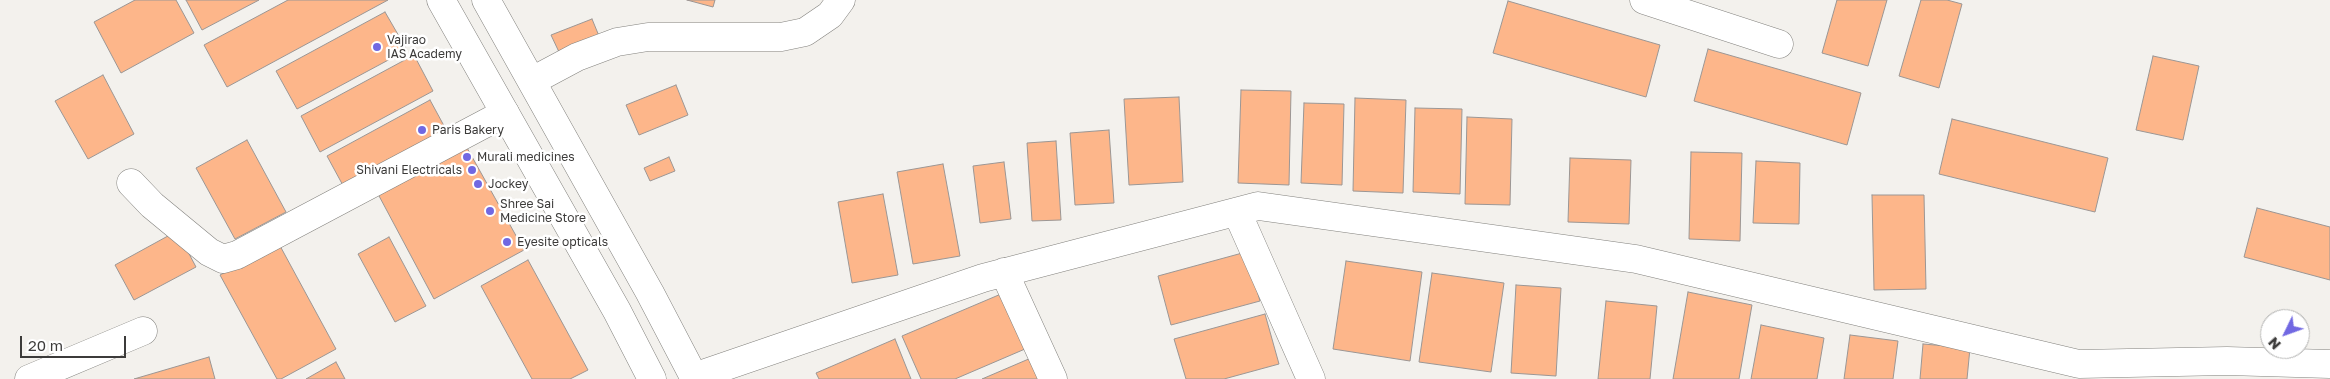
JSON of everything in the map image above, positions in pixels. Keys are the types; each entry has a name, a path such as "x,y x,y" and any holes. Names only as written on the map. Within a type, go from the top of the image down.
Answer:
{"street":[{"path":"441,0 617,311 652,379"},
{"path":"486,0 650,293 694,378 1004,272 1258,206 1636,259 2079,371 2227,361 2330,364"},
{"path":"532,81 577,57 617,42 648,37 781,37 805,32 830,15 841,0"},
{"path":"1644,0 1779,44"},
{"path":"130,182 166,217 209,252 223,259 237,255 505,113"},
{"path":"1236,212 1311,379"},
{"path":"1004,272 1053,379"},
{"path":"29,379 143,332"}],"building":[{"path":"135,0 176,0 194,33 121,73 94,22"},
{"path":"186,0 259,0 202,30"},
{"path":"288,0 388,0 227,87 204,45"},
{"path":"687,0 715,0 713,7"},
{"path":"1837,0 1887,0 1868,66 1822,53"},
{"path":"1921,0 1947,0 1962,4 1939,88 1899,76"},
{"path":"1508,1 1660,45 1646,97 1493,53"},
{"path":"385,12 407,50 297,109 276,71"},
{"path":"592,19 599,36 559,52 551,35"},
{"path":"1708,49 1861,93 1847,145 1694,101"},
{"path":"414,55 433,91 320,152 301,116"},
{"path":"2153,56 2199,66 2183,140 2136,130"},
{"path":"103,75 134,134 88,159 55,101"},
{"path":"676,85 688,115 639,135 626,105"},
{"path":"1241,90 1291,91 1289,185 1238,183"},
{"path":"1179,97 1183,182 1129,185 1124,99"},
{"path":"1355,98 1406,100 1403,193 1353,191"},
{"path":"430,100 449,135 346,191 327,156"},
{"path":"1304,103 1344,104 1342,185 1301,183"},
{"path":"1415,108 1462,109 1460,194 1413,192"},
{"path":"1467,117 1512,119 1510,205 1465,204"},
{"path":"1952,119 2108,158 2095,212 1939,174"},
{"path":"1109,130 1114,203 1075,205 1070,133"},
{"path":"247,140 286,212 235,239 196,168"},
{"path":"1056,141 1061,220 1032,221 1027,143"},
{"path":"466,146 524,250 434,299 378,194"},
{"path":"1691,152 1742,153 1740,241 1689,239"},
{"path":"669,157 675,171 650,181 644,168"},
{"path":"1570,158 1631,160 1629,224 1568,222"},
{"path":"1756,161 1800,163 1799,224 1753,223"},
{"path":"1004,162 1011,219 980,223 973,166"},
{"path":"943,164 960,256 913,264 897,172"},
{"path":"883,194 898,275 852,283 838,202"},
{"path":"1872,195 1924,195 1926,289 1874,290"},
{"path":"2257,208 2330,227 2330,280 2244,257"},
{"path":"177,231 196,267 134,300 115,265"},
{"path":"389,237 426,306 395,322 358,254"},
{"path":"279,244 336,349 281,379 277,379 220,275"},
{"path":"1246,252 1260,301 1171,325 1158,276"},
{"path":"528,260 588,370 570,379 532,379 481,286"},
{"path":"1346,261 1422,272 1410,361 1333,349"},
{"path":"1432,273 1504,283 1491,372 1419,362"},
{"path":"1516,285 1561,288 1556,376 1511,373"},
{"path":"1688,292 1752,305 1739,379 1673,379"},
{"path":"1001,294 1025,349 955,379 921,379 902,336"},
{"path":"1606,301 1657,306 1650,379 1598,379"},
{"path":"1265,314 1279,364 1224,379 1186,379 1174,339"},
{"path":"1761,325 1824,338 1817,379 1751,379"},
{"path":"1850,335 1898,341 1893,379 1844,379"},
{"path":"895,339 911,379 819,379 816,373"},
{"path":"1923,344 1970,348 1967,379 1920,379"},
{"path":"209,357 215,379 134,379"},
{"path":"1031,358 1040,379 982,379"},
{"path":"336,362 345,379 306,379"}],"place":[{"name":"Vajirao IAS Academy","path":"377,47"},
{"name":"Paris Bakery","path":"422,130"},
{"name":"Murali medicines","path":"467,157"},
{"name":"Shivani Electricals","path":"472,170"},
{"name":"Jockey","path":"478,184"},
{"name":"Shree Sai Medicine Store","path":"490,211"},
{"name":"Eyesite opticals","path":"507,242"}]}
